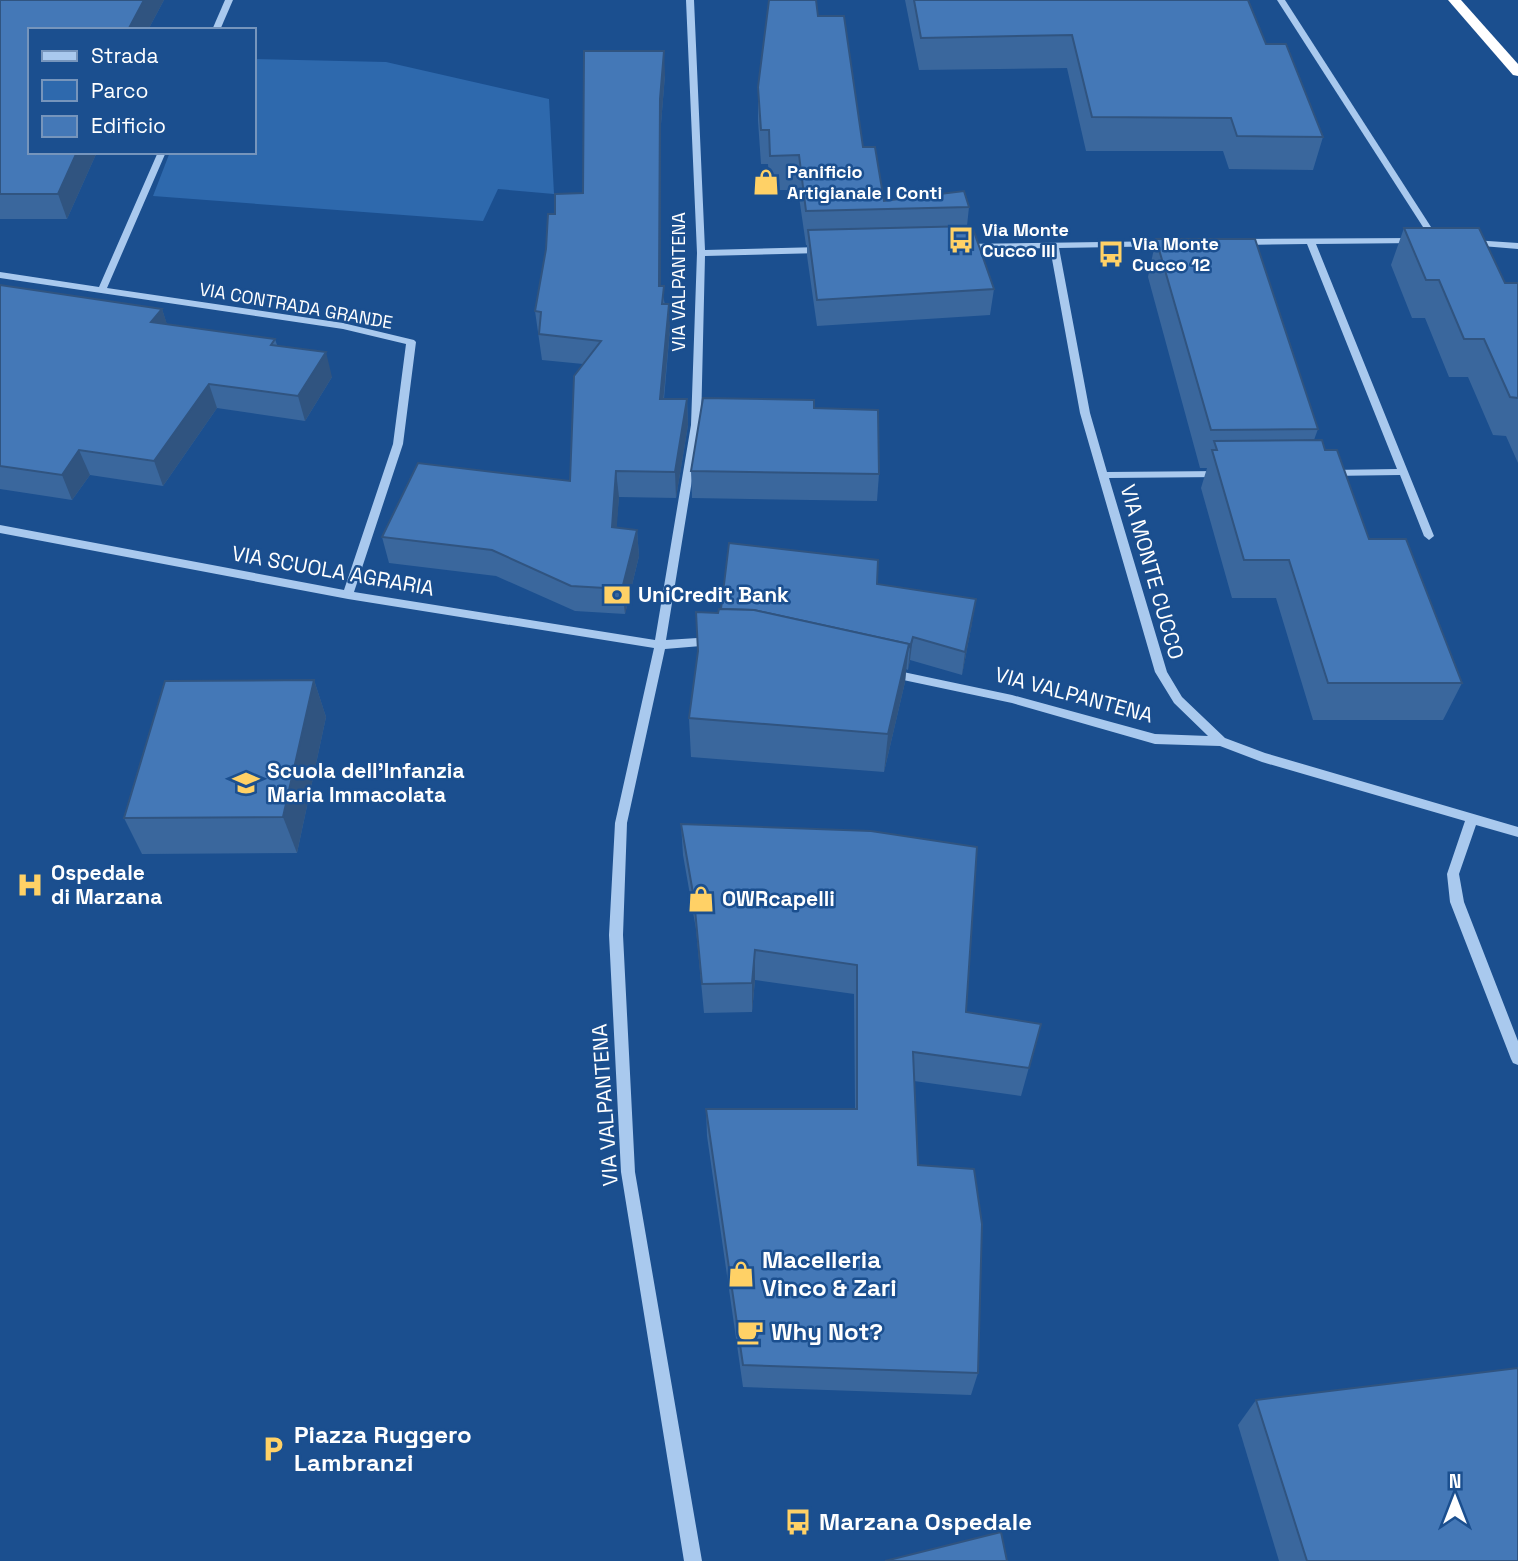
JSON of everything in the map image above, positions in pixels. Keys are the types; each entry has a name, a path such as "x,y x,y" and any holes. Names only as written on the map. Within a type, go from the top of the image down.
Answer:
{"highway":[{"path":"1454,0 1518,72"}],"street":[{"path":"217,28 229,0"},
{"name":"VIA VALPANTENA","path":"690,0 701,253 696,425 660,645 621,823 616,935 628,1172 693,1561"},
{"path":"1281,0 1436,241"},
{"path":"102,290 161,154"},
{"path":"1225,242 1450,242"},
{"path":"1311,242 1429,537"},
{"path":"957,247 1054,248 1186,243"},
{"path":"1463,243 1518,246"},
{"name":"VIA MONTE CUCCO","path":"1054,248 1085,413 1161,672 1178,700 1221,741"},
{"path":"701,253 836,250"},
{"name":"VIA CONTRADA GRANDE","path":"0,275 343,326 411,342 398,444 348,595"},
{"path":"1321,473 1403,472"},
{"name":"VIA MONTE CUCCO","path":"1103,474 1240,474"},
{"name":"VIA SCUOLA AGRARIA","path":"0,529 348,595 660,645"},
{"path":"660,645 728,642"},
{"name":"VIA VALPANTENA","path":"876,670 1013,699 1155,738 1221,741 1262,757 1471,821 1518,832"},
{"path":"1471,821 1452,874 1457,902 1518,1059"}],"green space":[{"path":"256,59 386,62 549,99 554,194 498,189 483,221 153,196 169,154 256,154"}],"building":[{"path":"0,0 144,0 129,28 28,28 28,154 76,154 58,194 0,194"},
{"path":"769,0 816,0 818,16 844,16 863,147 875,147 884,201 964,191 969,207 806,211 799,155 770,156 769,130 761,130 758,87"},
{"path":"914,0 1248,0 1266,44 1286,44 1323,137 1237,136 1231,118 1092,117 1072,35 921,38"},
{"path":"584,51 664,51 660,99 659,286 664,286 662,304 669,304 660,399 687,399 675,472 616,471 612,527 637,530 622,589 571,586 492,550 382,537 418,463 570,481 574,376 601,341 539,334 541,312 535,311 546,249 548,214 555,214 555,194 583,193"},
{"path":"972,226 994,289 817,300 808,230"},
{"path":"1404,228 1479,228 1505,283 1518,283 1518,398 1510,397 1484,339 1464,339 1439,280 1426,280"},
{"path":"1156,239 1255,239 1318,429 1211,430"},
{"path":"0,285 162,309 151,322 275,339 271,345 326,352 298,396 209,384 154,461 79,450 62,475 0,466"},
{"path":"703,398 814,400 814,408 878,410 879,474 691,471"},
{"path":"1322,440 1325,450 1337,450 1369,539 1406,539 1462,683 1328,683 1289,560 1244,560 1212,450 1217,450 1214,441"},
{"path":"729,543 878,560 877,584 976,599 965,652 913,637 910,647 909,644 754,610 721,609"},
{"path":"719,609 754,610 909,644 888,734 689,718 698,651 696,612 718,613"},
{"path":"314,680 283,817 124,818 165,681"},
{"path":"681,824 871,831 977,847 966,1012 1041,1024 1029,1068 913,1052 918,1165 974,1169 982,1224 978,1373 743,1365 706,1109 857,1109 857,965 755,950 752,983 702,984 694,899"},
{"path":"1518,1368 1518,1561 1307,1561 1256,1400"},
{"path":"1001,1532 1007,1561 885,1561"}],"place":[{"name":"Panificio Artigianale I Conti","path":"766,182"},
{"name":"Via Monte Cucco III","path":"961,240"},
{"name":"Via Monte Cucco 12","path":"1111,254"},
{"name":"UniCredit Bank","path":"617,595"},
{"name":"Scuola dell'Infanzia Maria Immacolata","path":"246,783"},
{"name":"Ospedale di Marzana","path":"30,885"},
{"name":"OWRcapelli","path":"701,899"},
{"name":"Macelleria Vinco & Zari","path":"741,1274"},
{"name":"Why Not?","path":"750,1332"},
{"name":"Piazza Ruggero Lambranzi","path":"273,1449"},
{"name":"Marzana Ospedale","path":"798,1522"}]}
